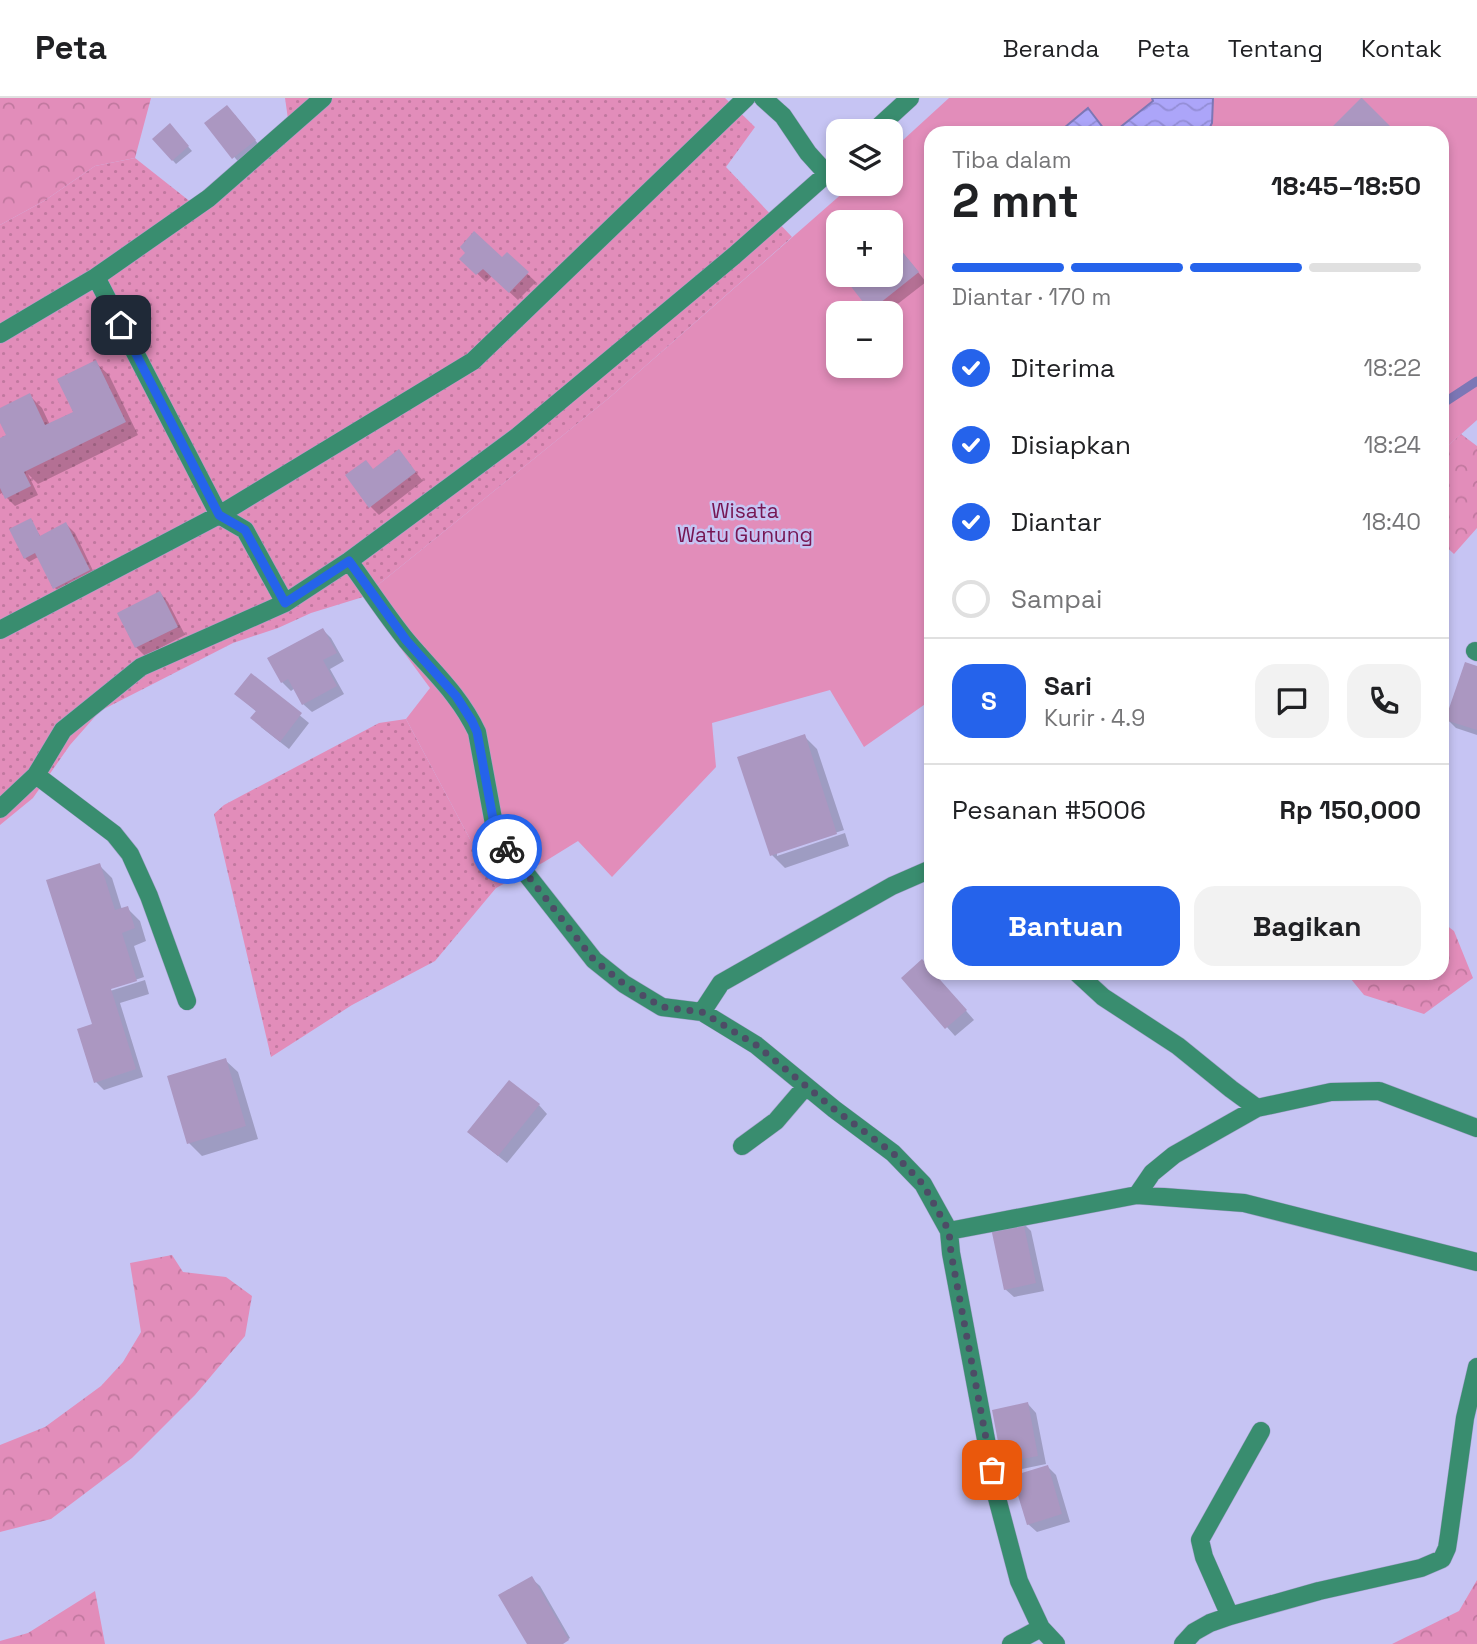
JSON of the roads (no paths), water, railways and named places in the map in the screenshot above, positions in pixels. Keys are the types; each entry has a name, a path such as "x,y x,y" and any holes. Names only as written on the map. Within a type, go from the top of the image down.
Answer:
{"street":[{"path":"0,334 96,277 209,198 323,98"},
{"path":"0,629 219,515 473,361 746,98"},
{"path":"763,98 783,116 808,153 826,165"},
{"path":"887,119 910,98"},
{"path":"0,809 36,775 63,730 141,667 285,603 349,561 518,436 735,255 826,175"},
{"path":"96,277 219,515 245,530 285,603"},
{"path":"349,561 406,640 456,696 472,721 477,732 494,824 509,852 594,960 624,984 662,1007 702,1012 756,1045 893,1153 923,1184 949,1231 997,1498 1020,1581 1041,1628 1056,1644"},
{"path":"36,775 114,834 130,854 149,895 187,1001"},
{"path":"702,1012 722,983 892,886 924,872"},
{"path":"1084,980 1102,997 1178,1046 1256,1108"},
{"path":"742,1146 776,1121 806,1086"},
{"path":"1137,1195 1152,1173 1174,1155 1256,1108 1332,1092 1379,1091 1477,1128"},
{"path":"949,1231 1137,1195 1244,1203 1477,1262"},
{"path":"1183,1644 1194,1632 1230,1616 1319,1591 1421,1568 1442,1559 1447,1548 1465,1418 1477,1367"},
{"path":"1230,1616 1199,1539 1261,1431"},
{"path":"1010,1644 1041,1628"}],"water":[{"path":"1152,98 1213,98 1212,123 1210,126 1122,126 1153,101"},
{"path":"1088,108 1102,126 1066,126"}],"waterway":[{"path":"1449,399 1477,381"}],"park label":[{"name":"Wisata Watu Gunung","path":"745,523"}]}
